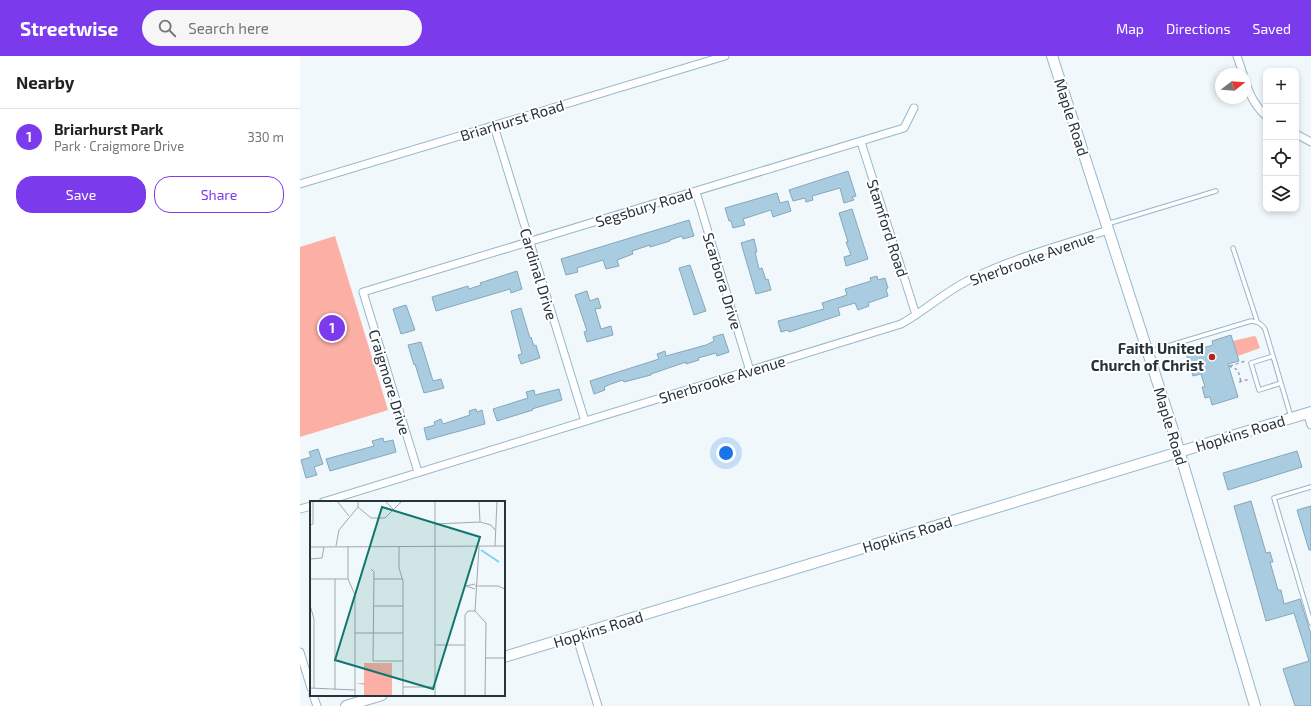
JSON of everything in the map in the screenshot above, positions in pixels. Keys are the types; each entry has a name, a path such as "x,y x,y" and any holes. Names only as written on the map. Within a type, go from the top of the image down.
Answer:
{"street":[{"name":"Briarhurst Road","path":"300,184 725,56"},
{"name":"Maple Road","path":"1052,56 1179,451 1255,706"},
{"path":"1237,56 1241,68"},
{"path":"1251,97 1256,106 1263,113"},
{"name":"Segsbury Road","path":"363,292 904,128 914,108"},
{"name":"Cardinal Drive","path":"494,126 585,421"},
{"path":"1299,136 1311,142"},
{"name":"Stamford Road","path":"861,142 916,315"},
{"name":"Scarbora Drive","path":"696,192 750,371"},
{"name":"Sherbrooke Avenue","path":"326,501 901,324 916,315 938,298 972,278 1013,261 1107,227"},
{"name":"Craigmore Drive","path":"363,292 418,472"},
{"path":"1309,412 1311,425"},
{"name":"Hopkins Road","path":"505,657 1309,412"},
{"path":"300,509 310,506"},
{"path":"576,635 598,706"},
{"path":"300,652 310,685"},
{"path":"313,696 316,706"},
{"path":"346,706 379,696"}],"lane":[{"path":"1107,227 1216,191"},
{"path":"1233,248 1257,321"},
{"path":"1147,352 1251,321 1257,321 1262,324 1265,329 1291,418"},
{"path":"1273,356 1251,363 1255,377 1259,390 1281,383"},
{"path":"1311,487 1274,498 1310,613 1311,623"}],"path":[{"path":"1245,361 1229,366 1238,370 1240,382 1255,377"}],"shaded area":[{"path":"335,236 388,410 300,437 300,247"},
{"path":"1254,336 1256,337 1260,348 1238,356 1233,341"}],"building":[{"path":"848,171 856,196 852,197 854,200 844,203 840,188 812,196 813,200 806,202 805,198 793,201 789,190"},
{"path":"777,193 780,203 788,201 791,211 773,217 771,210 743,219 745,225 733,228 725,208"},
{"path":"852,209 868,259 846,266 844,257 851,255 846,242 848,242 839,213"},
{"path":"689,220 694,236 683,239 682,236 650,247 650,245 632,251 633,254 617,260 619,266 606,269 603,260 577,268 578,272 566,275 561,259"},
{"path":"754,239 759,269 762,268 766,280 768,279 771,290 756,294 741,243"},
{"path":"690,265 706,311 694,315 679,268"},
{"path":"517,271 522,289 511,293 510,289 436,311 432,297 468,286 469,289 481,285 480,283"},
{"path":"877,276 878,280 885,278 888,288 886,289 888,296 868,303 869,306 858,310 855,303 838,308 840,315 789,332 788,330 781,332 778,321 824,309 822,303 847,295 845,289 871,281 870,278"},
{"path":"587,291 590,301 598,298 601,308 595,309 601,329 611,326 613,335 587,342 584,332 587,331 575,295"},
{"path":"406,305 415,330 401,334 393,309"},
{"path":"521,308 530,338 531,337 534,346 536,345 540,358 521,364 518,355 522,354 511,311"},
{"path":"723,334 729,352 717,356 716,353 651,375 624,382 623,380 604,387 605,390 594,394 590,381 659,359 657,354 665,351 666,356 706,345 714,341 713,337"},
{"path":"1231,335 1239,361 1228,364 1238,397 1212,405 1210,397 1205,398 1202,387 1205,387 1201,374 1193,376 1186,353 1213,345 1212,341"},
{"path":"421,342 433,381 441,379 444,388 424,393 408,345"},
{"path":"559,389 562,400 497,421 493,409 528,398 526,392 534,390 535,395"},
{"path":"476,409 477,412 482,410 485,424 427,440 424,428 435,425 434,422 441,419 443,424 470,415 469,411"},
{"path":"383,438 384,442 393,440 396,452 330,471 326,459 374,446 372,441"},
{"path":"318,449 323,464 314,467 317,475 306,478 301,460 311,457 309,452"},
{"path":"1297,451 1302,467 1228,490 1223,473"},
{"path":"1251,501 1266,553 1270,552 1273,562 1270,562 1278,590 1281,590 1284,604 1300,599 1311,634 1311,706 1295,706 1283,669 1309,661 1294,613 1266,621 1234,506"},
{"path":"1311,506 1311,550 1309,550 1297,510"}],"place":[{"name":"Briarhurst Park","path":"332,328"},
{"name":"Faith United Church of Christ","path":"1212,357"}]}
